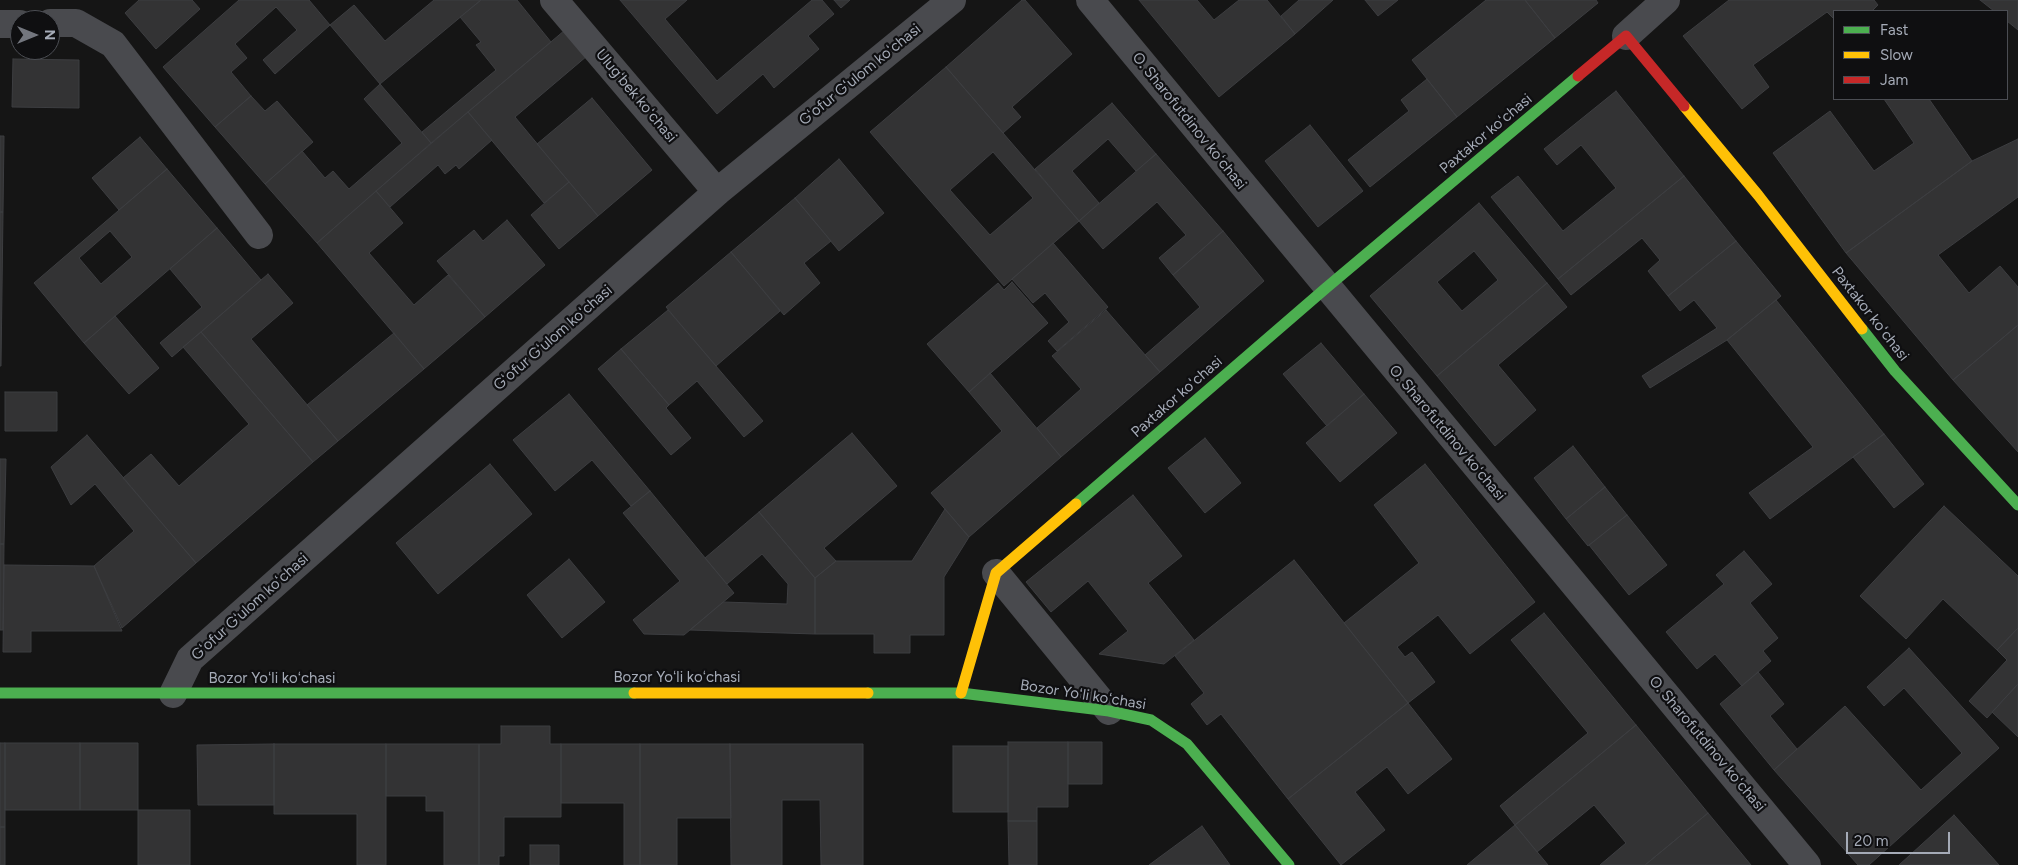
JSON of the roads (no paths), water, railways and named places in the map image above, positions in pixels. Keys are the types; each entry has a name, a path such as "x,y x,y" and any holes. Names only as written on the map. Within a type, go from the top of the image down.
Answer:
{"street":[{"name":"Ulugʻbek koʻchasi","path":"554,0 718,192"},
{"name":"Gʻofur Gʻulom koʻchasi","path":"173,694 190,659 718,192 952,0"},
{"name":"O. Sharofutdinov koʻchasi","path":"1090,0 1326,288 1807,865"},
{"path":"1626,36 1666,0"},
{"path":"60,23 76,23 112,44 259,235"},
{"name":"Paxtakor koʻchasi","path":"996,573 1326,288 1626,36 1758,195 1894,371 2018,505"},
{"path":"961,693 996,573"},
{"path":"996,573 1109,712"},
{"name":"Bozor Yoʻli koʻchasi","path":"0,693 961,693 1109,712 1151,720 1187,744 1289,865"}]}
